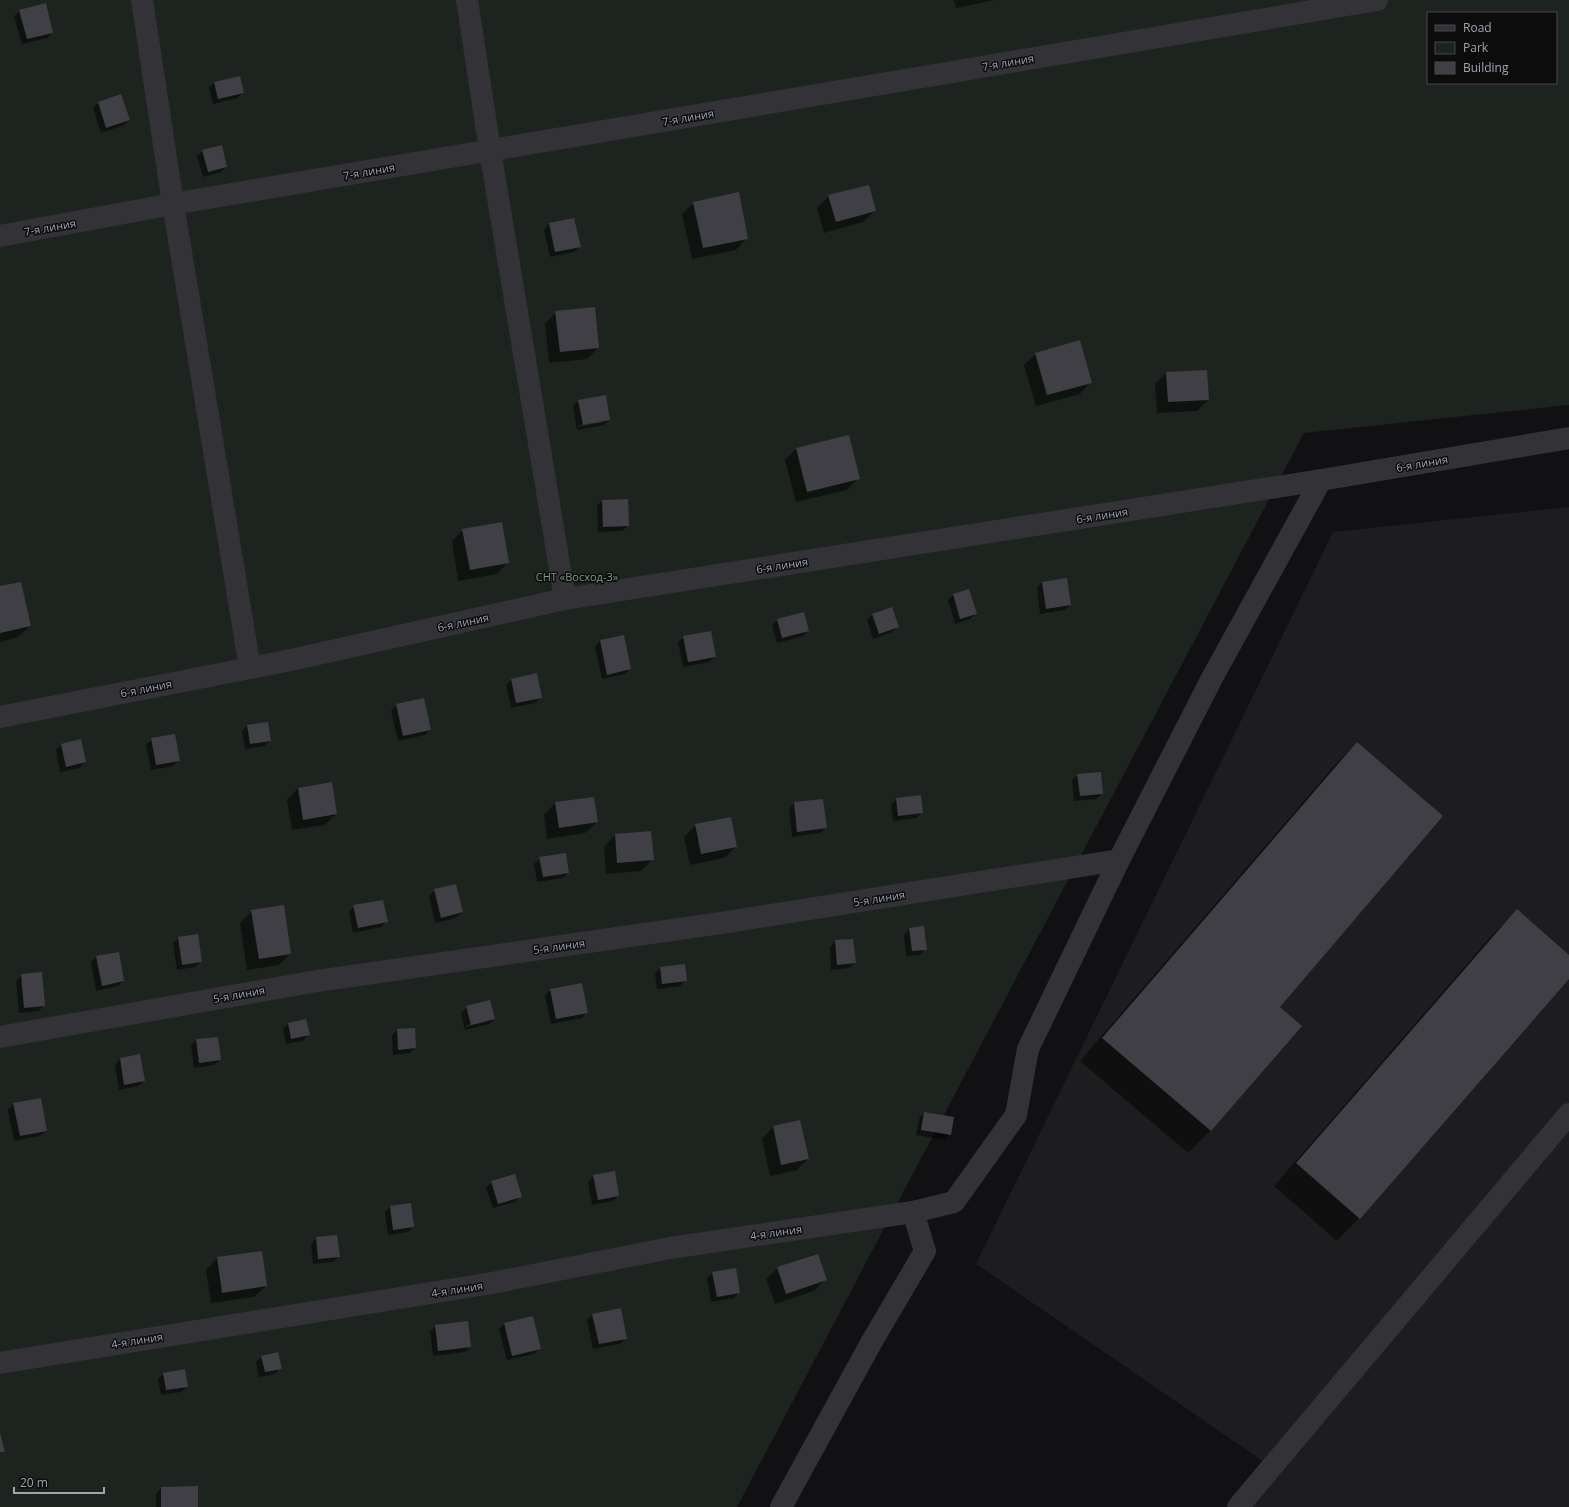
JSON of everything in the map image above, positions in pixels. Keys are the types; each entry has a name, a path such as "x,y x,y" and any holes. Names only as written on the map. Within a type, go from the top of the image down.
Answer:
{"street":[{"path":"142,0 173,204 250,668"},
{"path":"467,0 490,150 566,599"},
{"name":"7-я линия","path":"0,236 173,204 1377,0"},
{"name":"6-я линия","path":"0,717 250,668 566,599 1321,480 1569,438"},
{"name":"4-я линия","path":"0,1363 492,1283 670,1248 913,1212 954,1202 1016,1115 1028,1049 1119,860 1212,678 1321,480"},
{"name":"5-я линия","path":"0,1037 317,981 721,923 1119,860"},
{"path":"1238,1507 1569,1114"},
{"path":"781,1507 871,1343 924,1251 913,1212"}],"shaded area":[{"path":"1569,507 1569,1507 1233,1507 1267,1464 976,1264 1333,532"}],"green space":[{"name":"СНТ «Восход-3»","path":"0,0 1569,0 1569,405 1304,433 737,1507 0,1507"}],"building":[{"path":"46,3 53,33 27,39 19,10"},
{"path":"240,76 244,93 218,99 214,82"},
{"path":"121,94 130,120 106,128 98,102"},
{"path":"222,145 227,167 208,172 202,150"},
{"path":"869,185 876,211 836,222 828,195"},
{"path":"739,192 748,239 703,248 693,202"},
{"path":"574,218 581,247 555,252 549,223"},
{"path":"595,307 599,348 560,352 555,311"},
{"path":"1080,340 1092,383 1047,395 1035,353"},
{"path":"1207,370 1209,400 1168,402 1166,372"},
{"path":"606,395 610,420 583,425 578,400"},
{"path":"849,435 860,479 807,492 796,448"},
{"path":"628,499 629,526 603,527 602,500"},
{"path":"502,522 509,563 470,570 462,529"},
{"path":"1067,578 1071,605 1046,609 1042,582"},
{"path":"21,582 31,626 0,633 0,586"},
{"path":"969,589 977,614 960,619 953,594"},
{"path":"892,607 899,627 879,634 872,614"},
{"path":"804,612 809,631 782,638 777,619"},
{"path":"711,631 716,657 688,662 683,636"},
{"path":"624,635 631,669 607,675 600,640"},
{"path":"537,673 542,698 516,703 511,679"},
{"path":"424,698 431,730 403,736 396,704"},
{"path":"268,722 271,741 250,744 247,725"},
{"path":"175,734 180,761 156,765 151,738"},
{"path":"81,739 86,762 66,767 61,744"},
{"path":"1357,742 1443,816 1280,1007 1302,1026 1211,1131 1102,1038"},
{"path":"1101,772 1103,794 1080,796 1077,774"},
{"path":"332,782 337,814 303,820 298,788"},
{"path":"921,795 923,813 898,816 896,798"},
{"path":"594,797 598,822 559,828 555,802"},
{"path":"823,799 827,828 797,832 794,802"},
{"path":"731,817 737,847 701,854 695,824"},
{"path":"651,831 654,860 617,863 615,834"},
{"path":"566,853 569,873 543,877 539,857"},
{"path":"456,884 463,912 441,918 434,889"},
{"path":"383,900 388,922 358,928 353,905"},
{"path":"284,905 291,954 259,959 251,910"},
{"path":"1517,909 1569,955 1569,979 1360,1219 1296,1163"},
{"path":"924,926 927,950 912,951 909,928"},
{"path":"198,934 202,962 182,965 178,937"},
{"path":"853,939 856,963 837,965 835,940"},
{"path":"119,952 124,981 102,986 96,956"},
{"path":"685,964 687,981 662,984 660,967"},
{"path":"42,972 45,1006 24,1008 21,974"},
{"path":"582,983 588,1013 556,1019 550,989"},
{"path":"490,1000 495,1019 471,1025 466,1006"},
{"path":"306,1019 310,1035 291,1039 288,1023"},
{"path":"415,1028 416,1048 398,1050 397,1029"},
{"path":"218,1037 221,1060 199,1063 196,1039"},
{"path":"140,1054 145,1081 124,1085 120,1058"},
{"path":"41,1098 47,1131 20,1136 13,1103"},
{"path":"924,1112 954,1117 951,1135 921,1130"},
{"path":"800,1120 809,1159 781,1165 773,1126"},
{"path":"615,1171 619,1196 598,1200 593,1175"},
{"path":"515,1174 522,1197 498,1204 491,1181"},
{"path":"411,1203 414,1227 393,1230 390,1206"},
{"path":"337,1235 340,1257 318,1259 316,1237"},
{"path":"262,1251 267,1286 222,1293 217,1257"},
{"path":"818,1254 827,1280 786,1294 777,1267"},
{"path":"736,1268 740,1293 717,1297 712,1272"},
{"path":"621,1308 627,1339 599,1344 592,1314"},
{"path":"533,1316 541,1349 512,1356 504,1323"},
{"path":"468,1321 471,1347 438,1351 435,1325"},
{"path":"278,1352 282,1369 265,1372 261,1356"},
{"path":"185,1369 188,1387 166,1390 163,1373"},
{"path":"0,1433 5,1452 0,1452"},
{"path":"198,1486 198,1507 161,1507 161,1487"}]}
